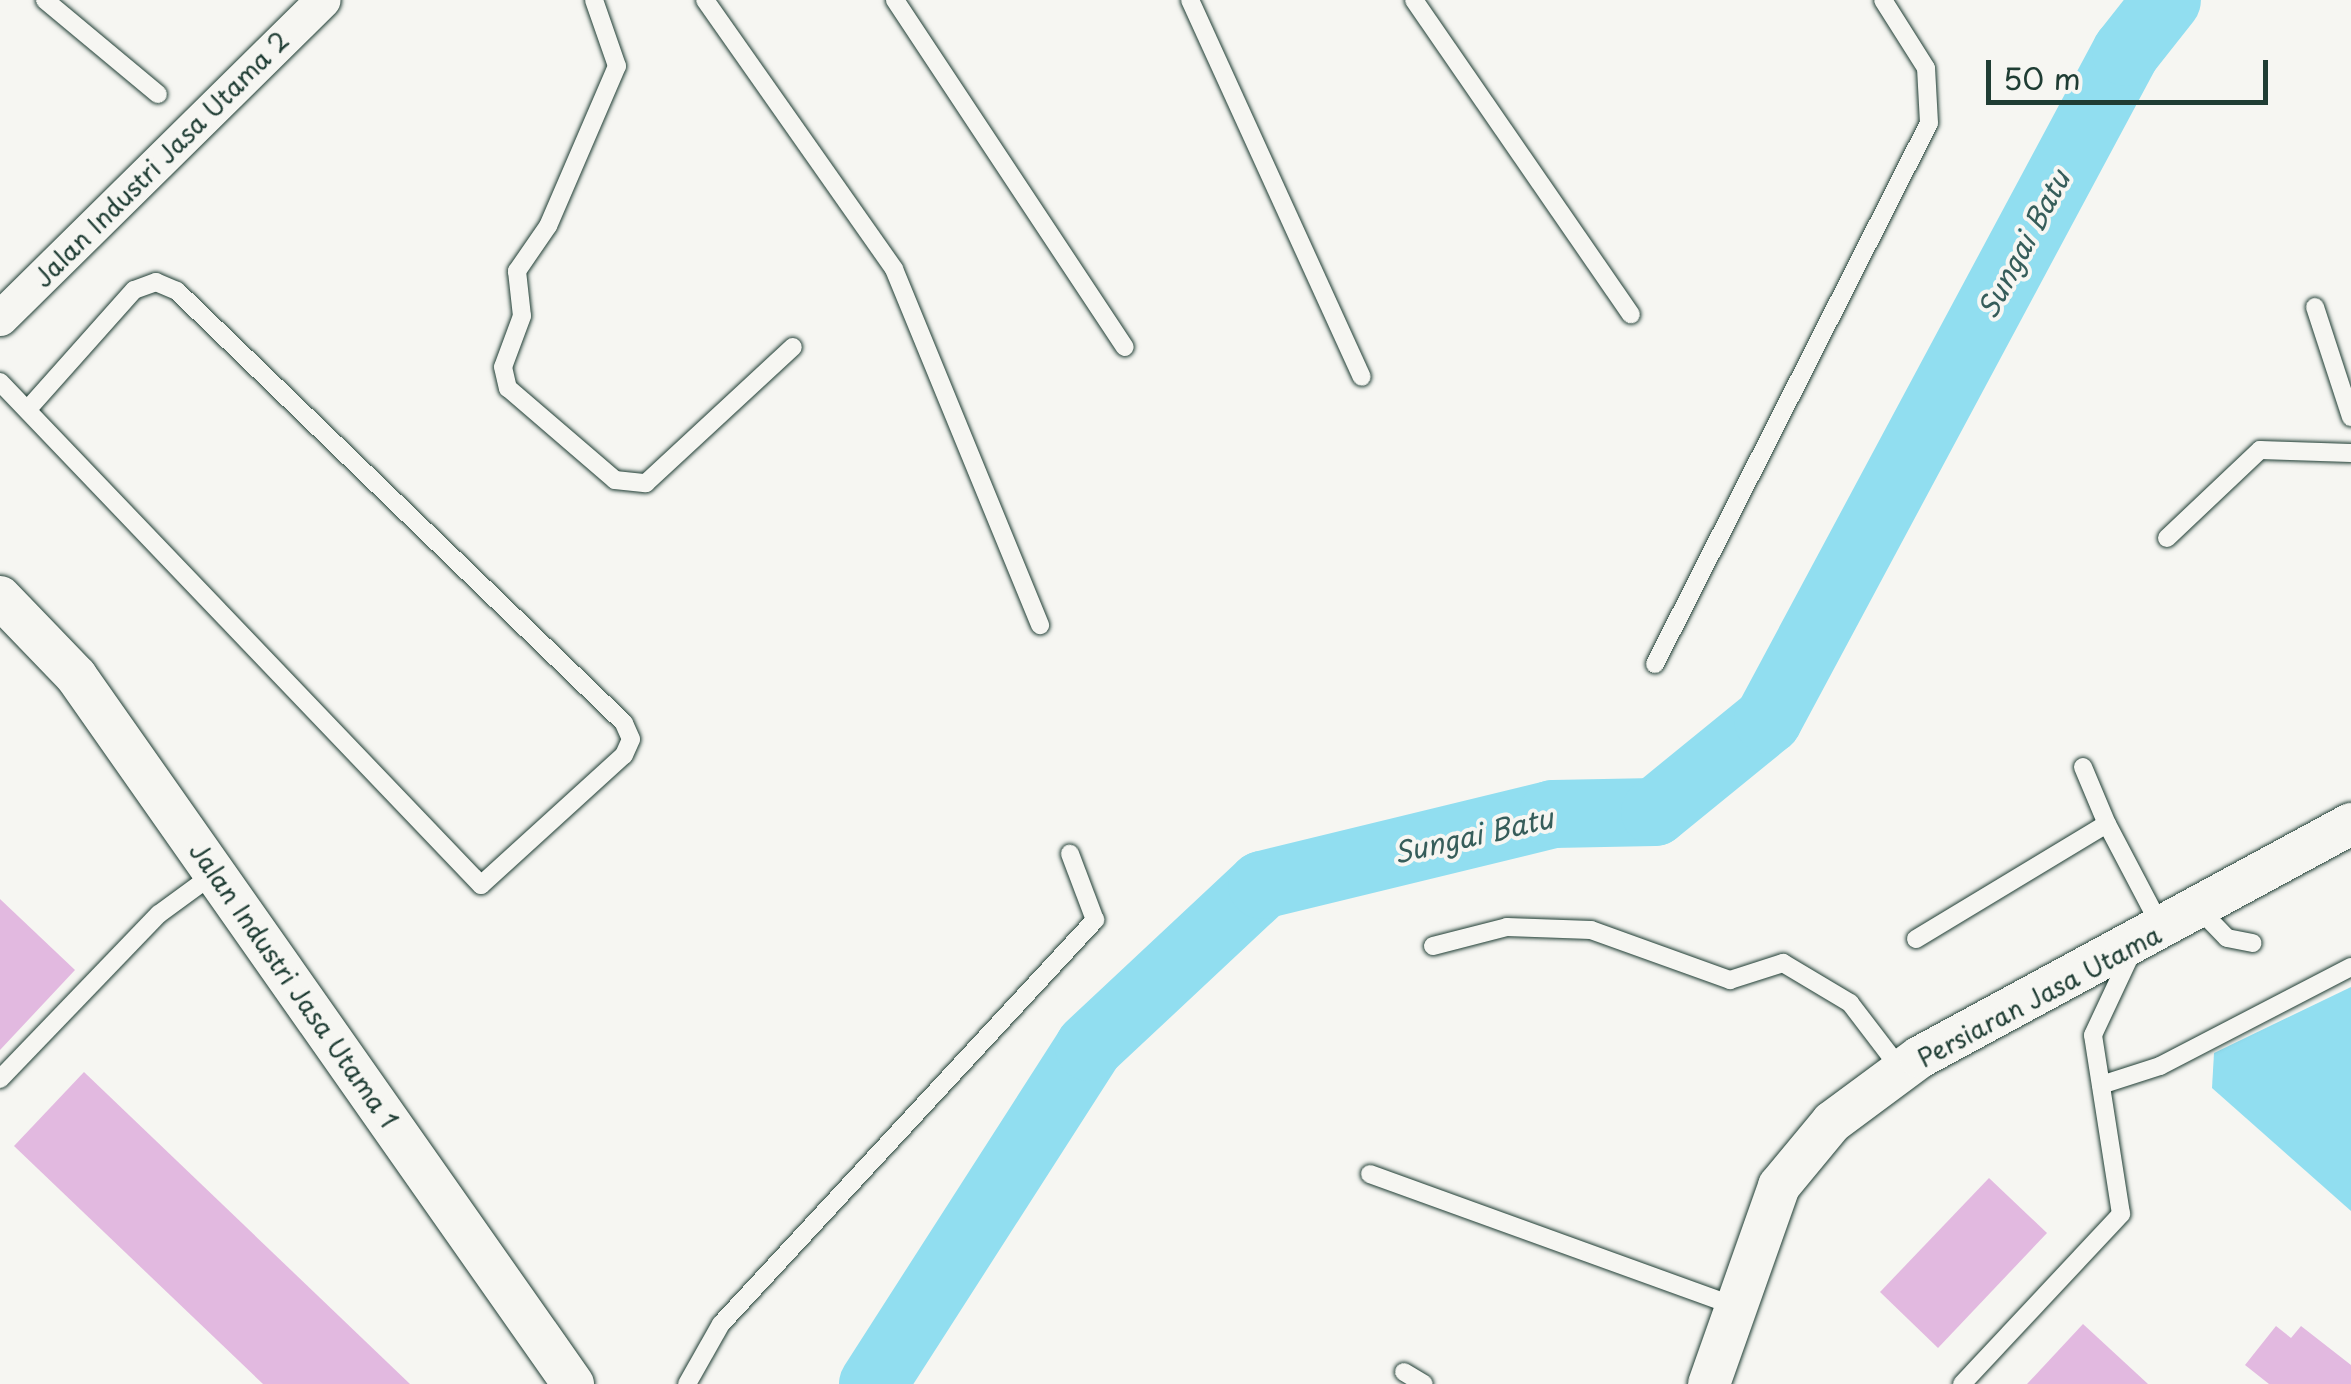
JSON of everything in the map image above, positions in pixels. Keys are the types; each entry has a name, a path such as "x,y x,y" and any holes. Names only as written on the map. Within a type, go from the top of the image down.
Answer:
{"street":[{"name":"Jalan Industri Jasa Utama 2","path":"0,318 322,0"},
{"name":"Jalan Industri Jasa Utama 1","path":"0,597 76,676 573,1384"},
{"name":"Persiaran Jasa Utama","path":"1709,1384 1732,1306 1779,1186 1832,1122 1902,1071 2351,824"}],"lane":[{"path":"45,0 158,94"},
{"path":"594,0 617,66 548,226 518,271 522,316 503,368 508,388 614,480 646,483 793,346"},
{"path":"705,0 894,269 1040,625"},
{"path":"896,0 1125,347"},
{"path":"1190,0 1362,378"},
{"path":"1414,0 1631,314"},
{"path":"1655,664 1929,123 1926,68 1883,0"},
{"path":"0,382 481,885 624,755 631,739 624,723 177,291 156,282 134,290 28,410"},
{"path":"2316,307 2351,416"},
{"path":"2166,538 2260,450 2351,453"},
{"path":"2083,766 2108,824 2167,927 2252,942"},
{"path":"1916,939 2108,824"},
{"path":"686,1384 721,1324 1095,920 1070,854"},
{"path":"0,1079 160,914 216,872"},
{"path":"1433,946 1507,927 1591,930 1730,980 1783,964 1850,1003 1902,1071"},
{"path":"1962,1384 2121,1214 2093,1034 2104,996 2167,927"},
{"path":"2101,1085 2160,1066 2351,967"},
{"path":"1370,1174 1732,1306"},
{"path":"1404,1372 1424,1384"}],"water":[{"path":"2351,987 2351,1211 2212,1088 2214,1053"}],"building":[{"path":"0,899 75,970 0,1050"},
{"path":"84,1072 410,1384 263,1384 14,1146"},
{"path":"1989,1178 2047,1233 1938,1348 1880,1292"},
{"path":"2083,1324 2148,1384 2027,1384"},
{"path":"2276,1326 2291,1338 2301,1326 2351,1365 2351,1384 2269,1384 2245,1365"}],"waterway":[{"name":"Sungai Batu","path":"873,1384 1089,1047 1262,885 1553,814 1655,812 1768,720 2126,52 2167,0"}]}
